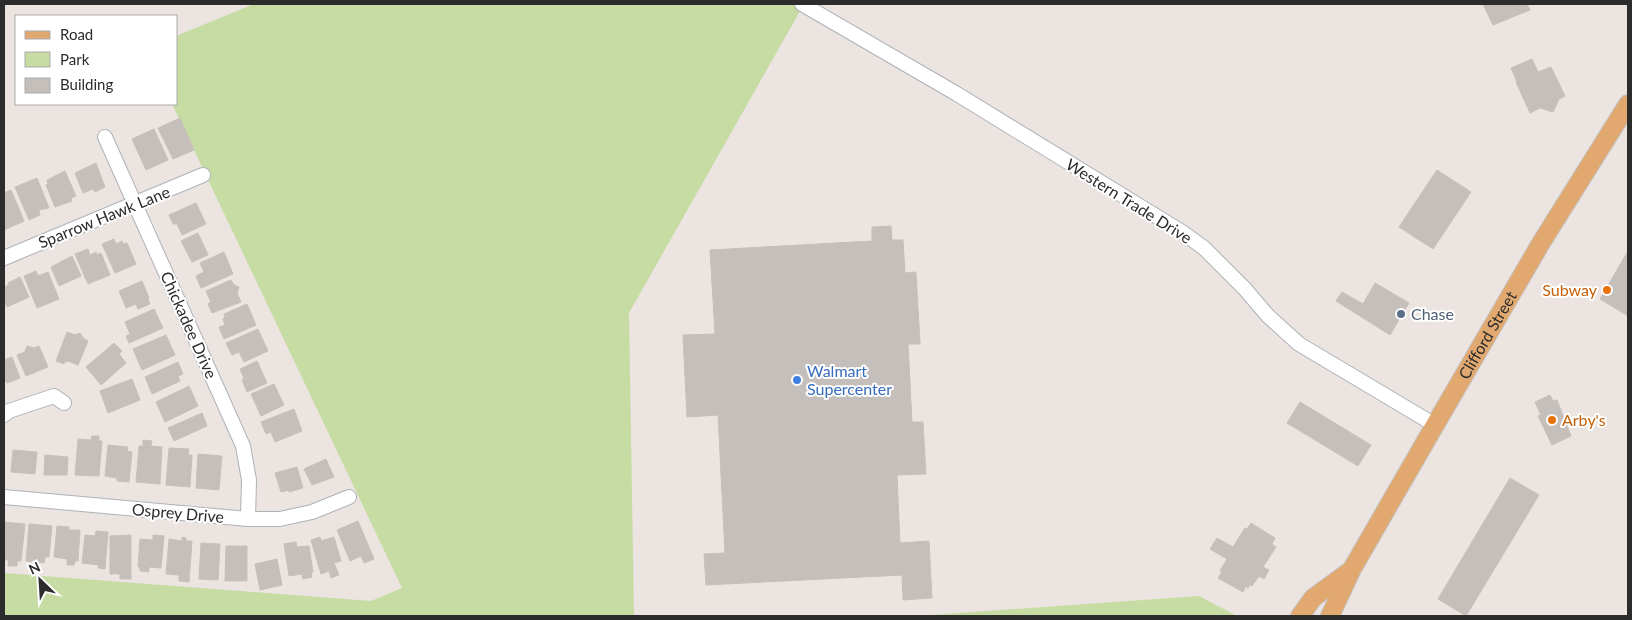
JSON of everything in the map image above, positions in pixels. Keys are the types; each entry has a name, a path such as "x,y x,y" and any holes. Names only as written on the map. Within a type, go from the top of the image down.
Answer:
{"main road":[{"name":"Clifford Street","path":"1330,616 1352,569 1541,243 1627,107"},
{"name":"Clifford Street","path":"1300,616 1313,598 1352,569"}],"street":[{"name":"Western Trade Drive","path":"802,4 957,94 1182,232 1204,248 1245,289 1268,316 1299,344 1435,425"},
{"name":"Chickadee Drive","path":"105,137 244,446 249,480 248,520"},
{"name":"Sparrow Hawk Lane","path":"4,258 203,175"},
{"path":"4,415 9,411 54,396 64,403"},
{"name":"Osprey Drive","path":"4,497 248,520 280,519 312,512 349,497"}],"green space":[{"path":"254,4 804,4 629,313 634,616 4,616 4,573 371,601 402,588 172,105 178,105 178,35"},
{"path":"1199,596 1237,616 917,616"}],"building":[{"path":"1483,4 1527,4 1530,10 1493,25"},
{"path":"1532,59 1538,72 1551,67 1565,96 1559,99 1553,112 1540,108 1530,113 1516,82 1511,68"},
{"path":"180,118 194,150 173,159 158,128"},
{"path":"154,129 168,160 146,170 132,139"},
{"path":"96,163 105,187 95,192 93,189 83,193 75,173"},
{"path":"1437,170 1471,192 1433,249 1399,227"},
{"path":"65,171 76,196 71,198 72,201 55,207 46,185 48,184 47,180"},
{"path":"37,178 49,208 39,210 40,215 29,220 15,187"},
{"path":"11,190 24,221 4,230 4,193"},
{"path":"196,203 206,224 182,235 177,224 173,224 169,215"},
{"name":"Walmart Supercenter","path":"891,226 892,240 903,240 905,273 916,272 920,344 908,344 912,422 923,422 926,474 897,475 900,543 929,541 932,598 903,600 902,575 706,585 704,554 725,553 718,415 687,417 683,335 715,334 710,250 872,241 872,227"},
{"path":"198,233 208,255 192,262 181,241"},
{"path":"114,239 116,244 122,241 123,244 127,243 136,264 115,273 102,244"},
{"path":"88,249 90,255 96,252 97,255 101,253 110,275 88,284 75,254"},
{"path":"1628,251 1628,316 1600,299"},
{"path":"224,252 233,274 201,288 196,276 204,272 200,263"},
{"path":"72,256 81,276 59,286 51,267"},
{"path":"36,271 38,276 48,272 59,299 37,308 24,276"},
{"path":"20,277 29,297 7,307 4,300 4,287"},
{"path":"231,280 234,285 239,287 237,293 241,302 212,313 208,304 211,302 206,291"},
{"path":"142,281 150,304 138,309 136,304 126,308 119,291"},
{"path":"1375,283 1409,303 1390,335 1336,301 1342,292 1363,304"},
{"path":"247,304 256,325 224,339 219,327 225,325 224,314"},
{"path":"154,309 163,328 129,343 126,336 130,334 125,322"},
{"path":"258,329 268,351 244,362 239,352 232,355 226,343"},
{"path":"67,332 75,335 80,333 88,341 78,365 68,361 64,364 56,361"},
{"path":"166,335 175,355 142,370 133,349"},
{"path":"114,343 122,351 119,354 126,363 101,385 86,367"},
{"path":"27,346 34,348 39,346 48,367 26,376 17,355 25,352"},
{"path":"12,357 20,378 7,383 6,381 4,382 4,360"},
{"path":"257,361 267,383 247,392 240,369"},
{"path":"178,362 183,374 178,376 180,381 152,394 145,377"},
{"path":"132,379 140,400 108,413 100,391"},
{"path":"274,384 284,405 261,416 251,394"},
{"path":"189,386 198,406 165,422 156,402"},
{"name":"Arby's","path":"1550,395 1553,401 1557,400 1571,436 1552,445 1538,416 1541,415 1535,402"},
{"path":"1300,402 1371,445 1358,466 1287,423"},
{"path":"294,409 302,431 275,442 271,432 266,434 261,422"},
{"path":"202,413 207,426 174,441 168,428"},
{"path":"92,436 99,436 99,441 102,441 99,476 75,475 78,439 91,440"},
{"path":"143,440 152,441 151,446 162,447 160,484 136,482 139,446 143,446"},
{"path":"108,445 128,447 127,451 132,452 129,482 117,481 117,478 105,476"},
{"path":"169,448 189,449 188,455 192,455 190,487 166,485"},
{"path":"13,450 37,452 35,474 11,472"},
{"path":"198,454 222,456 219,490 196,488"},
{"path":"45,455 68,457 67,475 44,475"},
{"path":"326,459 334,477 312,485 304,469"},
{"path":"297,467 303,488 281,492 275,473"},
{"path":"1510,478 1539,495 1466,616 1438,599"},
{"path":"358,521 374,559 364,563 361,556 350,561 337,530"},
{"path":"4,522 25,524 21,561 17,561 17,566 8,566 9,560 4,560"},
{"path":"1251,523 1275,538 1272,544 1276,547 1263,567 1269,570 1264,579 1259,576 1252,586 1250,585 1248,588 1246,586 1243,592 1218,578 1227,559 1210,549 1217,538 1233,547 1245,528 1247,529"},
{"path":"29,524 52,526 49,557 45,557 44,563 26,561"},
{"path":"57,526 69,527 69,530 80,530 78,561 75,561 74,565 67,565 67,559 54,557"},
{"path":"96,531 108,532 105,569 98,568 99,565 82,563 85,535 95,536"},
{"path":"131,535 131,579 120,579 120,574 110,574 110,536"},
{"path":"153,535 164,536 161,568 149,567 149,572 140,571 140,567 138,567 140,539 153,540"},
{"path":"182,537 186,538 186,541 192,541 189,582 179,581 179,575 166,574 169,539 182,541"},
{"path":"320,537 321,541 334,537 341,561 334,563 339,575 331,578 329,571 321,574 311,540"},
{"path":"296,542 297,547 309,546 312,577 303,579 302,574 289,576 284,544"},
{"path":"201,543 220,544 218,580 199,579"},
{"path":"226,546 247,546 247,581 225,581"},
{"path":"277,559 282,585 260,590 255,564"}],"place":[{"name":"Subway","path":"1607,290"},
{"name":"Chase","path":"1401,314"},
{"name":"Walmart Supercenter","path":"797,380"},
{"name":"Arby's","path":"1552,420"}]}
